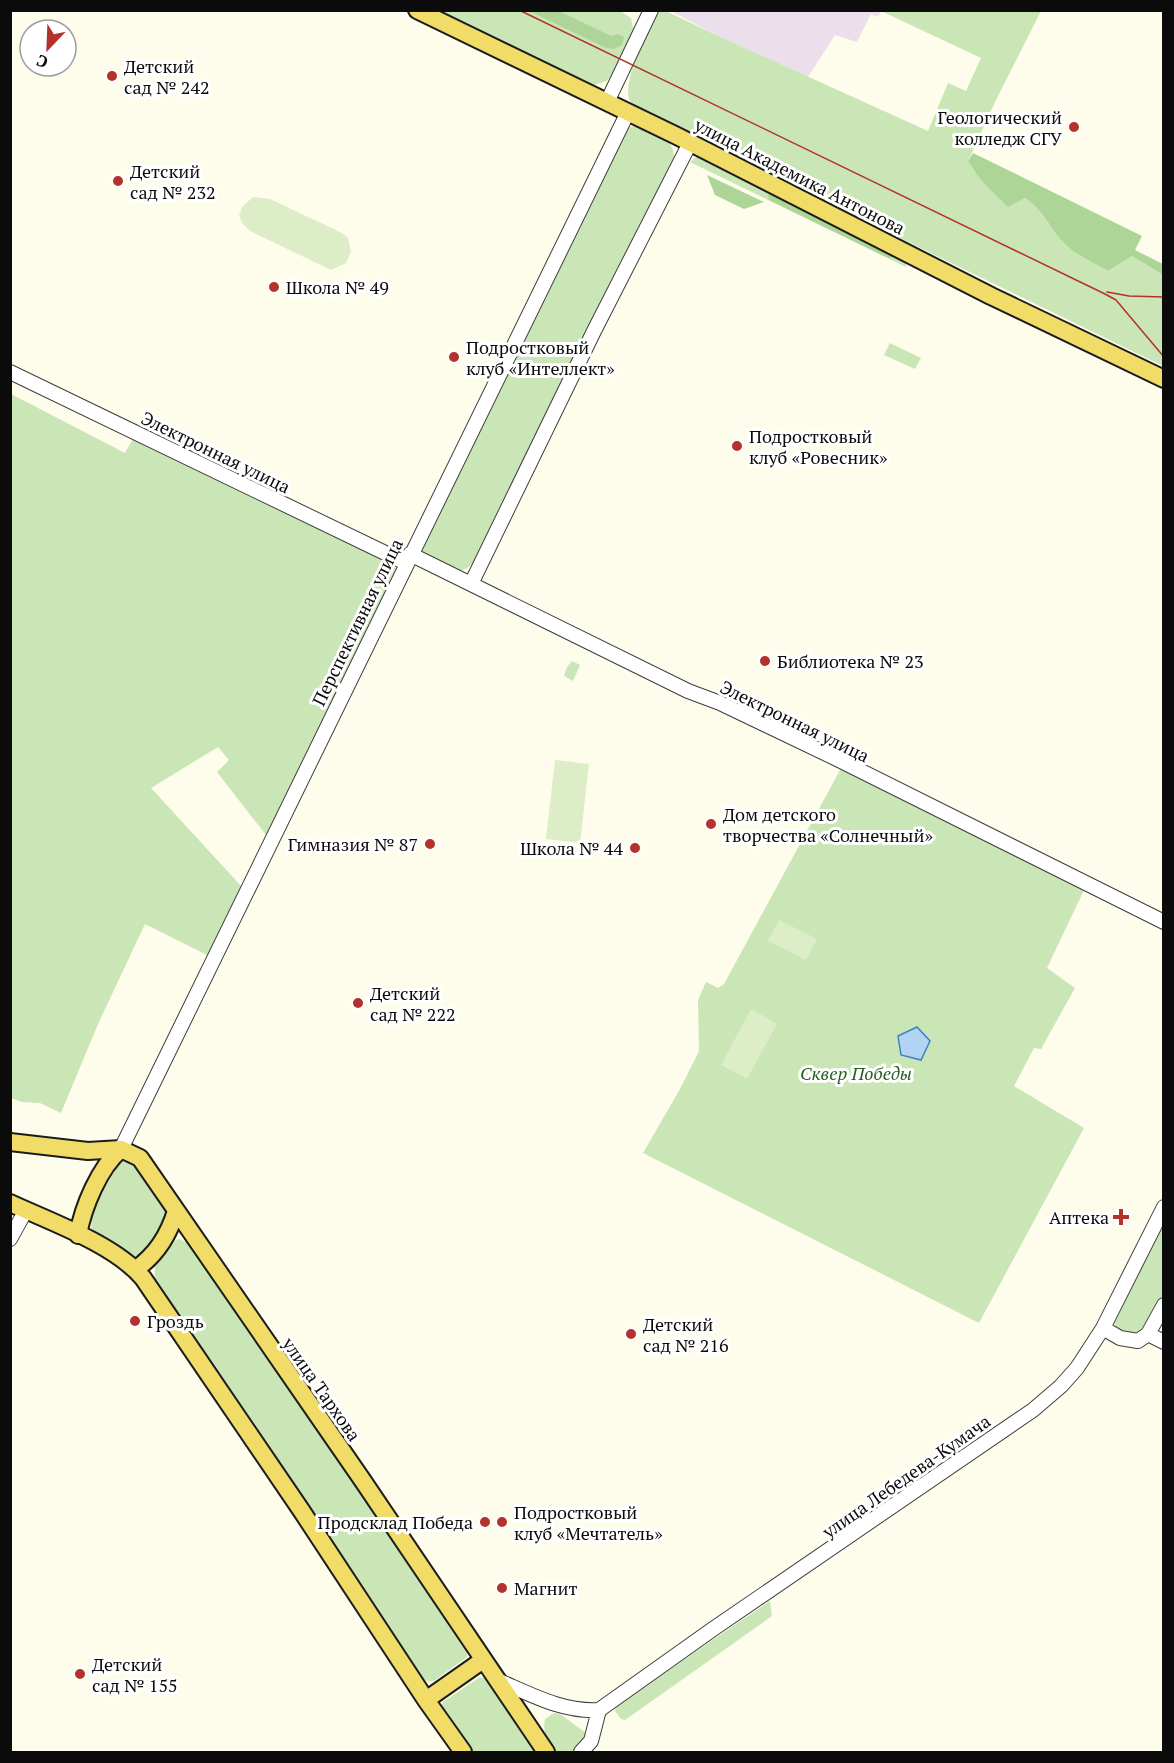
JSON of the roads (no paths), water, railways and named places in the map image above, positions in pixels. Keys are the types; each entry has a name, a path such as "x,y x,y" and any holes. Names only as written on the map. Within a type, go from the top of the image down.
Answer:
{"main road":[{"name":"улица Академика Антонова","path":"417,10 628,112 991,296 1164,379"},
{"path":"10,1142 88,1151 121,1149"},
{"path":"78,1235 81,1216 104,1169 109,1160 121,1149"},
{"name":"улица Тархова","path":"121,1149 140,1158 363,1481 546,1752"},
{"path":"10,1203 100,1245 136,1269 463,1752"},
{"path":"136,1269 147,1262 169,1233 176,1211"},
{"path":"426,1700 483,1660"}],"street":[{"path":"607,102 651,10"},
{"name":"Перспективная улица","path":"121,1149 628,112"},
{"path":"471,584 589,341 690,143"},
{"name":"Электронная улица","path":"10,372 408,559 471,584 682,687 837,759 1164,922"},
{"name":"улица Лебедева-Кумача","path":"599,1710 712,1629 1033,1410 1061,1386 1077,1368 1102,1328 1164,1207"},
{"path":"10,1239 26,1210"},
{"path":"1102,1328 1120,1338 1138,1341 1148,1334 1164,1305"},
{"path":"1148,1334 1164,1342"},
{"path":"497,1680 554,1704 584,1711 599,1710 591,1742 581,1752"}],"water":[{"path":"917,1027 930,1041 921,1060 901,1055 898,1036"}],"tram line":[{"path":"519,10 1105,294 1116,300 1164,357"},
{"path":"1107,292 1129,296 1164,297"}],"place":[{"name":"Детский сад № 242","path":"112,76"},
{"name":"Геологический колледж СГУ","path":"1074,127"},
{"name":"Детский сад № 232","path":"118,181"},
{"name":"Школа № 49","path":"274,287"},
{"name":"Подростковый клуб «Интеллект»","path":"454,357"},
{"name":"Подростковый клуб «Ровесник»","path":"737,446"},
{"name":"Библиотека № 23","path":"765,661"},
{"name":"Дом детского творчества «Солнечный»","path":"711,824"},
{"name":"Гимназия № 87","path":"430,844"},
{"name":"Школа № 44","path":"635,848"},
{"name":"Детский сад № 222","path":"358,1003"},
{"name":"Аптека","path":"1121,1217"},
{"name":"Гроздь","path":"135,1321"},
{"name":"Детский сад № 216","path":"631,1334"},
{"name":"Продсклад Победа","path":"485,1522"},
{"name":"Подростковый клуб «Мечтатель»","path":"502,1522"},
{"name":"Магнит","path":"502,1588"},
{"name":"Детский сад № 155","path":"80,1674"}],"park label":[{"name":"Сквер Победы","path":"856,1073"}]}
